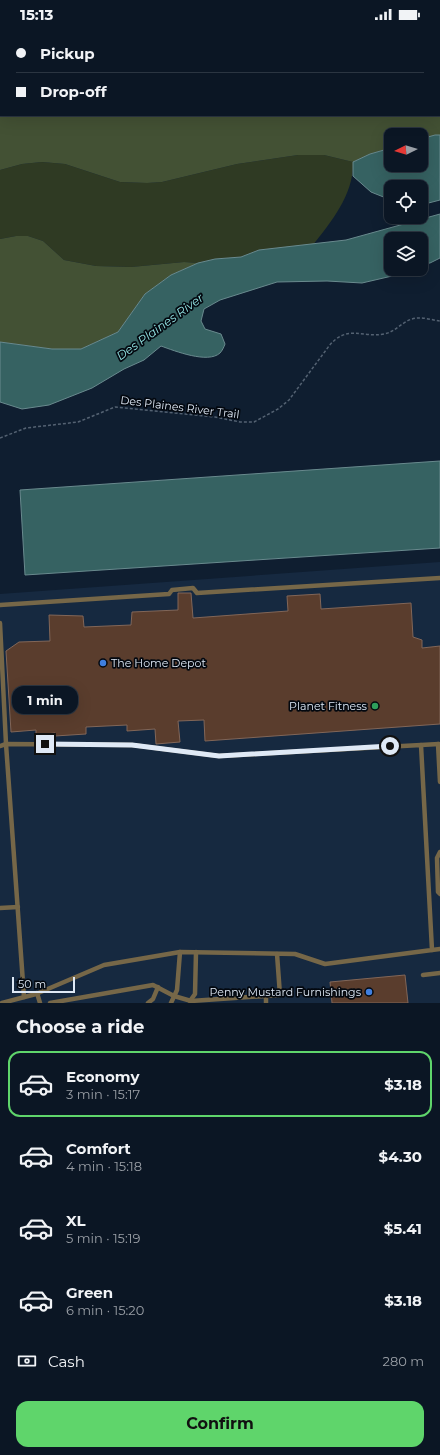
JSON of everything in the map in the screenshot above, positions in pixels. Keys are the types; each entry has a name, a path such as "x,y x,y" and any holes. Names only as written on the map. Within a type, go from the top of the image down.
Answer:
{"lane":[{"path":"0,605 169,594 172,590 193,588 197,593 440,578"},
{"path":"0,623 6,744 24,997"},
{"path":"0,746 6,744 132,745 219,756 439,744 440,782"},
{"path":"421,745 432,950"},
{"path":"440,852 437,858 438,892 440,894"},
{"path":"0,908 18,907"},
{"path":"2,1003 38,993 104,965 180,952 295,954 325,964 440,949"},
{"path":"172,1003 177,990 180,952"},
{"path":"190,1002 195,994 196,952"},
{"path":"50,1003 153,985 174,996 190,1002 280,995 277,954"},
{"path":"423,975 440,973"},
{"path":"148,1003 153,998 158,987"},
{"path":"38,993 40,1003"},
{"path":"266,996 266,1003"}],"path":[{"name":"Des Plaines River Trail","path":"0,438 26,428 78,422 116,407 215,417 240,422 254,422 278,409 289,400 329,346 340,336 354,332 386,334 407,321 419,318 440,321"}],"shaded area":[{"path":"0,116 440,116 440,135 428,138 428,128 384,128 384,150 370,154 353,162 324,155 298,155 237,164 162,182 147,183 120,182 65,164 42,162 22,164 0,170"},
{"path":"298,155 324,155 353,162 350,185 346,196 334,217 313,245 259,250 241,257 215,259 198,263 184,262 131,267 96,266 64,260 43,241 28,236 16,236 0,239 0,170 22,164 42,162 65,164 120,182 147,183 162,182 237,164"},
{"path":"16,236 28,236 43,241 64,260 96,266 131,267 184,262 198,263 171,275 145,294 118,332 81,349 52,349 0,342 0,239"},
{"path":"440,562 440,1003 0,1003 0,594"}],"water":[{"path":"440,135 440,200 428,203 428,180 384,180 384,197 371,192 353,176 353,162 370,154 384,150 384,172 428,172 428,137"},
{"name":"Des Plaines River","path":"440,214 440,258 430,263 428,263 428,232 384,232 384,276 392,276 362,283 327,281 277,282 220,300 204,309 201,321 205,329 221,334 225,344 221,352 215,356 191,356 161,346 144,360 124,369 92,388 49,405 22,409 0,402 0,342 52,349 81,349 118,332 145,294 171,275 198,263 215,259 241,257 259,250 346,240 404,224 428,224 428,217"},
{"path":"440,461 440,548 25,575 20,490"}],"building":[{"path":"178,593 191,593 193,618 288,611 287,596 320,594 321,609 411,603 413,637 422,640 422,648 440,646 440,724 205,741 204,720 178,721 180,742 156,744 155,729 127,731 127,725 86,727 86,734 55,736 55,733 36,735 36,730 11,732 6,651 19,642 50,641 49,615 83,616 84,627 131,625 132,612 178,610"},
{"name":"Penny Mustard Furnishings","path":"405,975 408,1003 332,1003 330,982"}],"place":[{"name":"The Home Depot","path":"103,663"},
{"name":"Planet Fitness","path":"375,706"},
{"name":"Penny Mustard Furnishings","path":"369,992"}],"route":[{"path":"45,744 132,745 219,756 390,746"}]}
